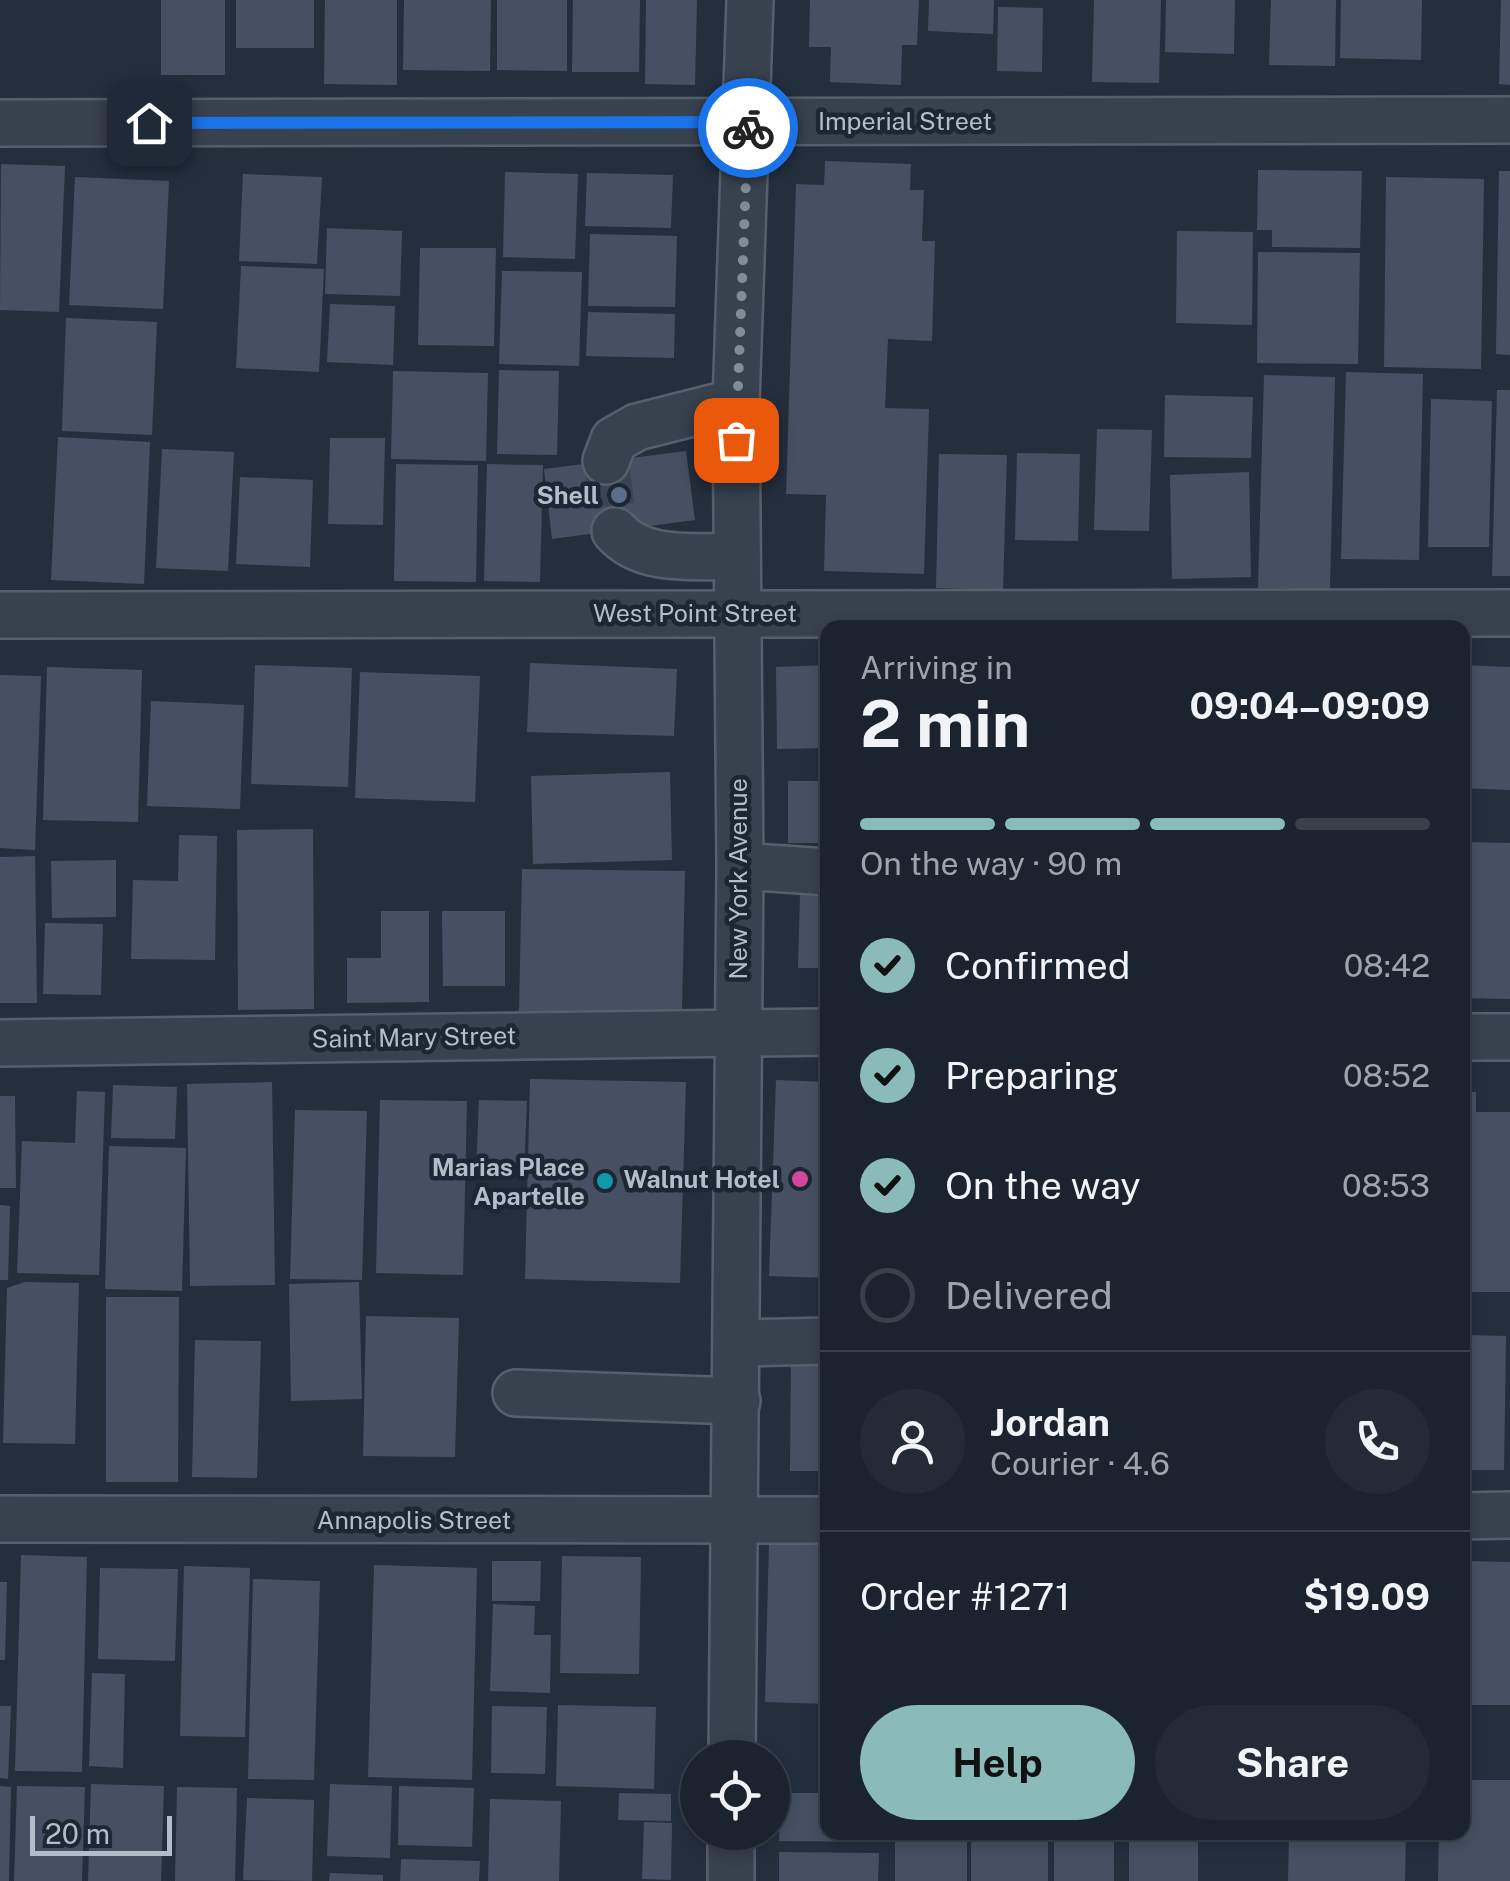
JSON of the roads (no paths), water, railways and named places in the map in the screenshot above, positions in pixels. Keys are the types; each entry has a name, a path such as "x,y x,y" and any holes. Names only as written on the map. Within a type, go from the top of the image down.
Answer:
{"street":[{"name":"New York Avenue","path":"732,1740 740,866 736,402 750,0"},
{"name":"Imperial Street","path":"20,115 748,122 1510,120"},
{"path":"606,461 614,440 637,426 736,402"},
{"path":"611,613 622,538 652,554 737,557"},
{"name":"West Point Street","path":"0,615 1510,613"},
{"path":"740,866 820,871"},
{"name":"Saint Mary Street","path":"0,1043 820,1032"},
{"path":"1470,1037 1510,1037"},
{"path":"737,1344 820,1340"},
{"path":"516,1393 737,1401"},
{"path":"1470,1516 1510,1516"},
{"name":"Annapolis Street","path":"0,1519 820,1520"},
{"path":"731,1850 731,1881"}],"tunnel":[{"path":"606,461 615,531"}],"place":[{"name":"Shell","path":"619,495"},
{"name":"Walnut Hotel","path":"800,1179"},
{"name":"Marias Place Apartelle","path":"605,1181"}]}
